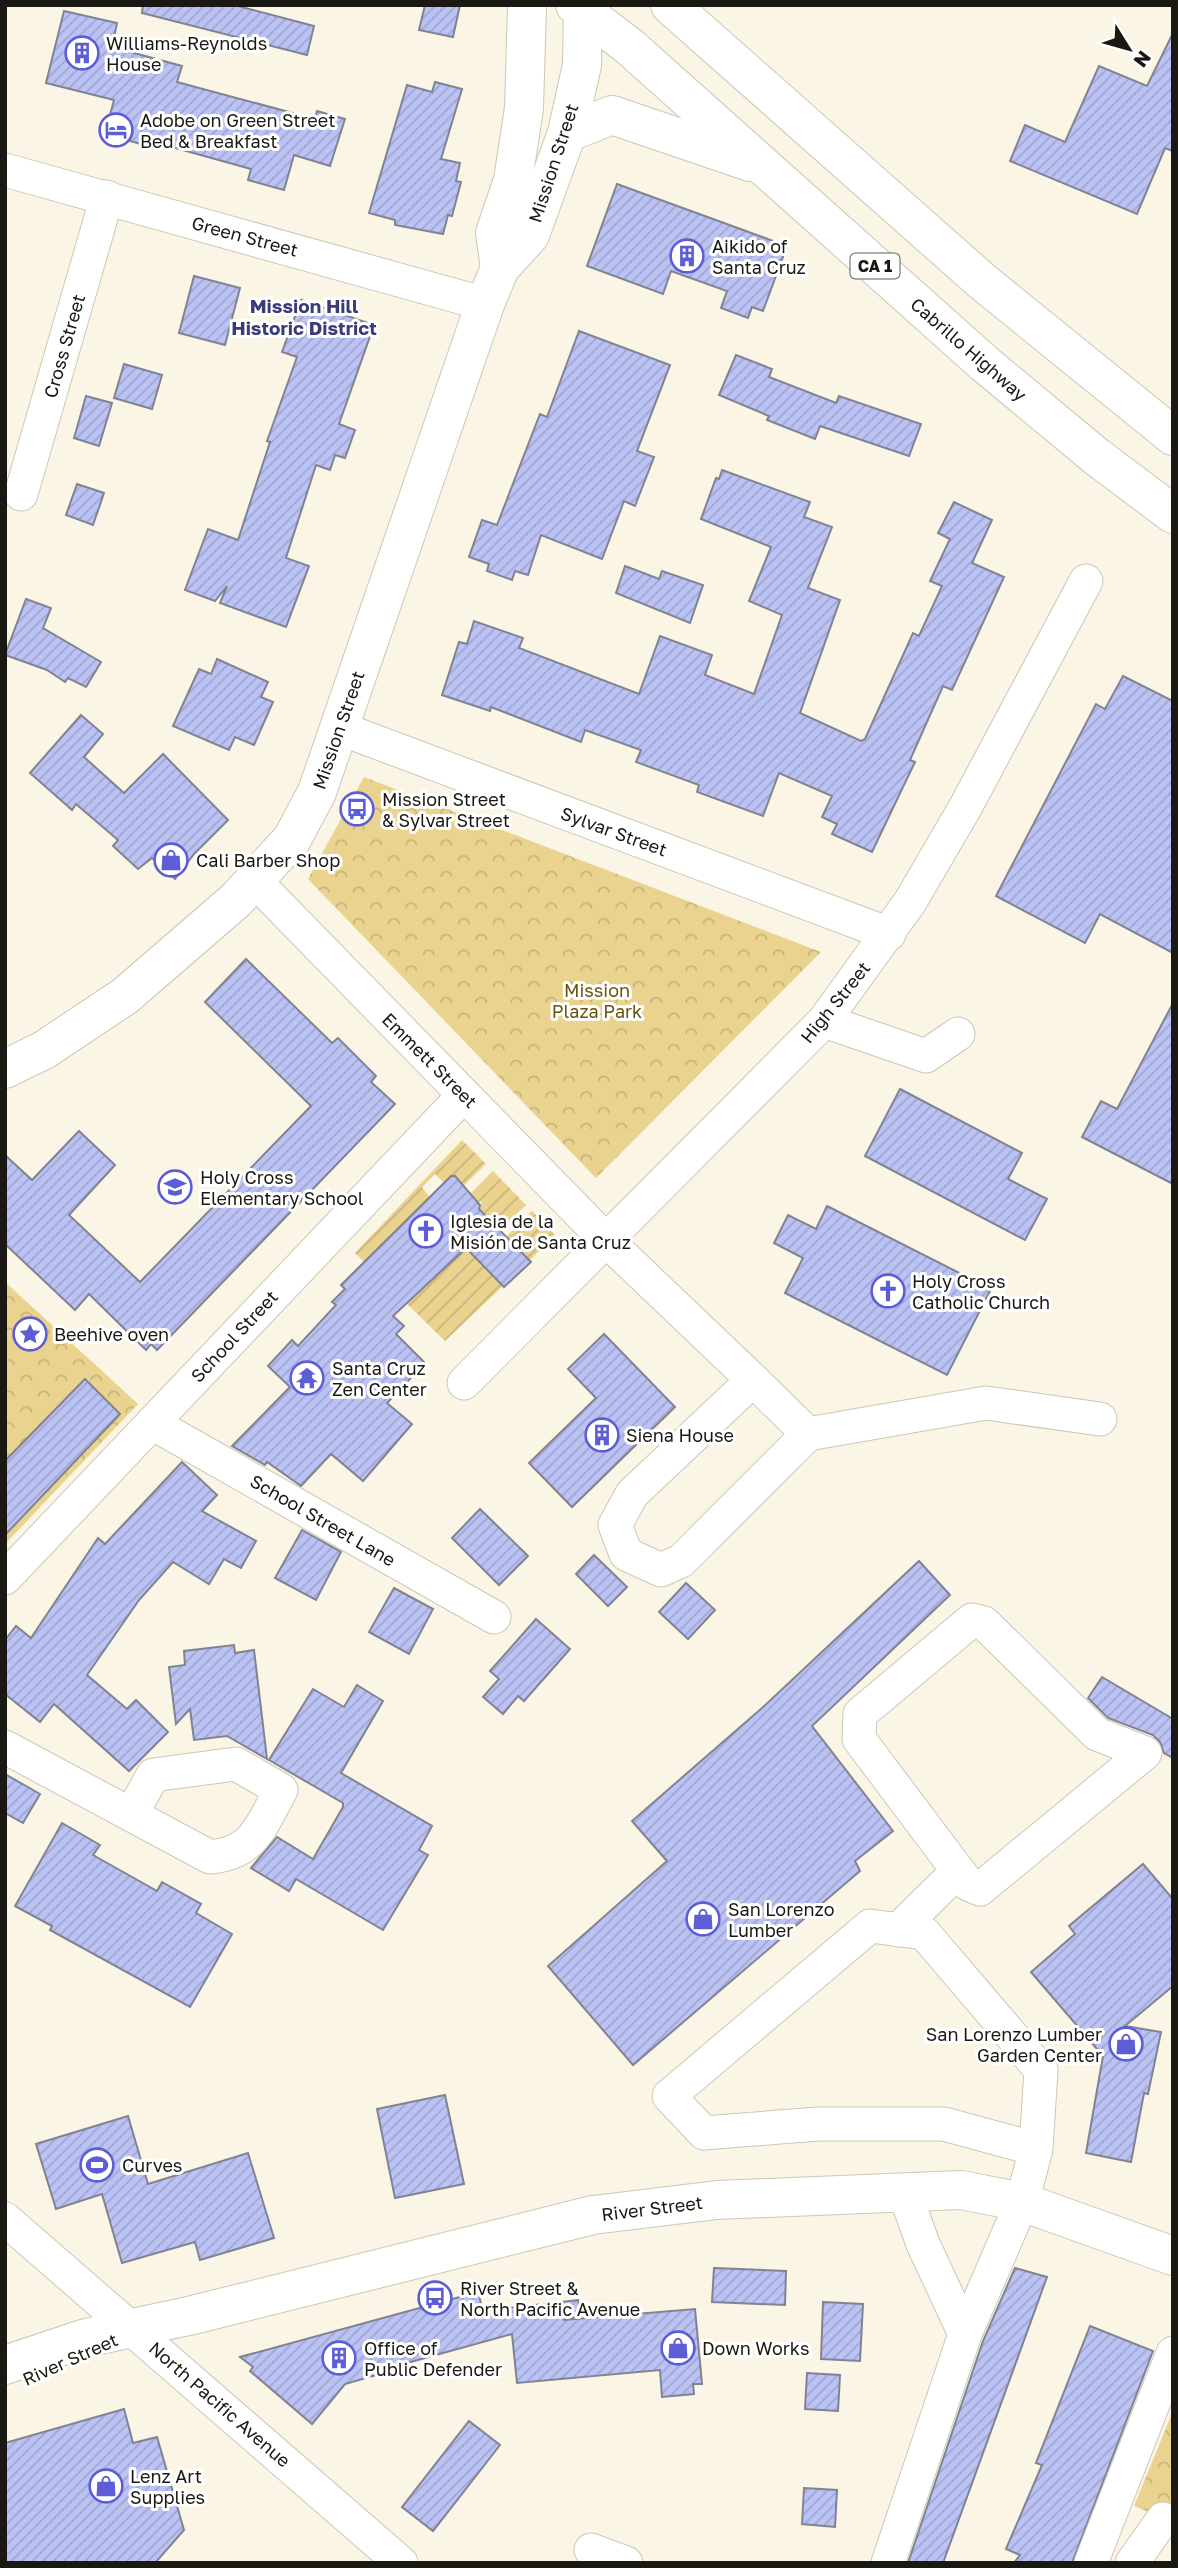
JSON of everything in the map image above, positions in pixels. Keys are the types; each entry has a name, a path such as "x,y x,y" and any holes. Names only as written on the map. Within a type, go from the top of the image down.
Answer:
{"main road":[{"name":"Mission Street","path":"500,268 495,233 513,180 524,108 527,5"},
{"path":"670,5 983,282 1173,436"},
{"path":"688,5 708,39"},
{"name":"Mission Street","path":"5,1069 44,1050 125,996 256,881 292,839 317,792 485,304 500,268 530,235 567,133 582,65 580,7"},
{"name":"Cabrillo Highway","path":"580,7 630,47 1041,412 1173,514"},
{"path":"567,133 612,115 766,168"},
{"name":"River Street","path":"5,2365 86,2338 135,2329 593,2215 717,2200 961,2190 1022,2202 1173,2256"},
{"name":"River Street","path":"5,2387 97,2350 135,2329"}],"street":[{"name":"Green Street","path":"5,170 485,304"},
{"name":"Cross Street","path":"22,495 107,197"},
{"name":"High Street","path":"464,1383 824,1021 889,934 966,806 1086,581"},
{"name":"Sylvar Street","path":"339,728 889,934"},
{"name":"Emmett Street","path":"256,881 605,1239 808,1434"},
{"path":"824,1021 926,1056 958,1034"},
{"name":"School Street","path":"5,1578 464,1095"},
{"path":"752,1380 632,1494 615,1525 626,1554 661,1570 681,1561 808,1434 986,1403 1100,1419"},
{"name":"School Street Lane","path":"152,1423 494,1617"},
{"path":"972,1620 984,1623 1097,1734 1144,1753 980,1889 968,1884 958,1871 859,1739 860,1714 972,1620"},
{"path":"5,1747 95,1798 132,1813"},
{"path":"898,1930 958,1871"},
{"path":"888,2563 965,2334 1022,2202 1036,2149 1041,2070 924,1933 870,1926 669,2096 704,2133 818,2124 944,2124 1036,2149"},
{"path":"904,2191 923,2244 965,2334"},
{"name":"North Pacific Avenue","path":"5,2219 135,2329 401,2563"},
{"path":"1091,2563 1173,2353"},
{"path":"1132,2563 1163,2519"},
{"path":"592,2550 626,2563"}],"green space":[{"name":"Mission Plaza Park","path":"364,777 821,952 596,1178 308,879"},
{"path":"462,1140 486,1164 460,1189 454,1183 458,1179 456,1176 446,1185 435,1174 422,1187 454,1230 505,1284 445,1341 355,1253"},
{"path":"493,1171 526,1205 500,1230 478,1207 482,1203 480,1201 475,1205 467,1197"},
{"path":"532,1211 555,1235 529,1261 506,1237"},
{"path":"5,1282 138,1404 5,1544"},
{"path":"1173,2411 1173,2522 1134,2506"}],"building":[{"path":"143,5 234,5 314,26 307,55 142,13"},
{"path":"425,5 460,5 453,37 419,30"},
{"path":"64,11 117,23 112,47 182,66 177,82 315,119 317,111 345,119 330,166 294,155 284,190 248,180 251,169 161,144 159,149 105,134 114,100 46,83"},
{"path":"1173,33 1173,151 1165,148 1137,214 1010,161 1025,125 1065,142 1099,66 1147,86"},
{"path":"435,82 462,89 441,159 460,163 456,181 461,182 452,216 448,215 443,234 395,225 395,220 369,213 407,85 432,92"},
{"name":"Aikido of Santa Cruz","path":"617,184 787,246 763,311 752,307 748,318 721,308 727,291 671,271 663,294 587,266"},
{"path":"194,276 240,288 225,345 179,333"},
{"path":"301,300 374,325 339,424 355,430 345,458 335,455 330,470 316,465 286,558 309,566 286,627 220,603 227,586 215,601 185,590 208,529 238,540 270,442 267,441 297,357 282,352"},
{"path":"579,331 670,365 637,451 654,457 635,506 624,501 602,559 541,535 528,575 515,571 512,580 487,571 489,564 469,557 482,520 497,525 540,414 547,417"},
{"path":"736,355 772,369 769,377 836,403 839,396 921,424 909,456 820,426 815,439 767,420 769,416 719,395"},
{"path":"124,364 162,375 152,409 114,398"},
{"path":"86,396 112,403 99,446 74,438"},
{"path":"722,470 810,502 804,517 832,527 808,588 840,600 800,713 861,741 865,739 913,633 919,636 942,586 930,581 950,539 938,533 954,502 992,520 972,563 1004,577 952,690 943,686 910,760 915,762 872,852 832,834 837,824 822,817 832,796 779,773 763,816 697,792 699,785 636,762 641,750 585,730 581,742 491,707 490,711 442,695 459,642 467,644 474,621 523,638 519,648 639,694 660,636 712,655 705,675 754,694 782,615 749,601 771,547 701,519 716,478 719,479"},
{"path":"77,484 104,493 93,525 66,515"},
{"path":"625,566 659,579 662,571 703,585 690,623 616,593"},
{"path":"26,599 51,608 43,628 101,662 86,687 68,678 65,682 47,670 5,655"},
{"path":"217,659 268,682 261,697 273,702 254,745 235,737 229,750 173,726 199,669 211,674"},
{"path":"1123,676 1173,701 1173,953 1100,914 1085,943 996,896 1096,704 1105,709"},
{"path":"81,715 103,734 84,757 124,793 163,754 228,820 194,854 175,879 152,858 138,869 113,846 118,840 76,804 72,810 30,773"},
{"path":"246,959 332,1043 338,1038 376,1076 371,1082 395,1104 157,1350 151,1344 146,1350 89,1294 75,1310 5,1244 5,1155 32,1180 79,1131 115,1165 69,1215 140,1282 311,1106 205,1002"},
{"path":"1173,1003 1173,1184 1082,1137 1101,1101 1117,1109"},
{"path":"900,1089 1022,1153 1008,1179 1047,1199 1025,1240 865,1156"},
{"path":"451,1176 455,1176 480,1205 479,1209 531,1262 504,1287 466,1248 393,1316 404,1326 396,1334 425,1363 387,1403 412,1424 363,1481 331,1454 301,1486 267,1462 265,1465 232,1446 290,1387 268,1366 292,1340 298,1346 336,1305 332,1302 345,1289 341,1285"},
{"name":"Holy Cross Catholic Church","path":"827,1206 991,1289 947,1375 785,1293 803,1258 774,1243 788,1215 816,1229"},
{"name":"Siena House","path":"604,1334 675,1407 572,1507 529,1463 596,1398 568,1369"},
{"path":"85,1379 120,1414 5,1535 5,1461"},
{"path":"182,1462 217,1495 202,1511 256,1541 241,1568 224,1559 209,1584 173,1562 139,1600 87,1675 127,1709 136,1700 168,1732 129,1771 54,1704 40,1722 5,1694 5,1640 16,1626 31,1638 98,1538 105,1544"},
{"path":"480,1509 528,1556 499,1585 452,1538"},
{"path":"302,1530 341,1552 316,1600 275,1578"},
{"path":"594,1555 627,1587 608,1606 576,1574"},
{"name":"San Lorenzo Lumber","path":"919,1561 950,1595 812,1726 893,1831 855,1861 860,1871 633,2065 548,1966 667,1861 632,1821 762,1708"},
{"path":"686,1583 715,1610 688,1639 659,1612"},
{"path":"394,1588 433,1609 409,1654 369,1632"},
{"path":"536,1619 570,1649 524,1701 518,1696 503,1714 483,1697 499,1679 490,1671"},
{"path":"234,1645 235,1653 254,1650 267,1759 227,1736 194,1740 190,1709 176,1724 169,1667 185,1665 184,1651"},
{"path":"1102,1677 1173,1719 1173,1758 1164,1753 1160,1742 1153,1735 1108,1718 1088,1698"},
{"path":"357,1685 383,1701 341,1773 432,1826 419,1850 428,1855 383,1930 296,1879 289,1891 251,1868 277,1837 313,1859 343,1803 269,1760 313,1689 344,1707"},
{"path":"5,1774 40,1794 23,1823 5,1813"},
{"path":"62,1823 100,1845 93,1855 157,1891 162,1882 201,1904 196,1913 232,1934 190,2007 50,1930 52,1926 15,1906"},
{"path":"1143,1864 1173,1899 1173,1986 1125,2026 1161,2032 1148,2094 1144,2093 1131,2162 1086,2153 1103,2056 1031,1972 1075,1934 1069,1926"},
{"path":"445,2095 464,2184 395,2198 377,2109"},
{"path":"128,2116 148,2184 248,2153 274,2238 200,2260 195,2242 122,2263 102,2194 56,2209 36,2144"},
{"path":"714,2268 786,2271 785,2305 712,2302"},
{"path":"1015,2268 1047,2277 943,2563 908,2563 983,2341"},
{"path":"478,2292 483,2311 578,2300 581,2315 563,2320 695,2309 702,2384 693,2384 694,2394 662,2397 660,2370 517,2383 512,2334 389,2368 390,2371 345,2384 312,2424 250,2371 253,2367 240,2357"},
{"path":"823,2302 863,2304 860,2361 821,2359"},
{"path":"1090,2326 1153,2351 1072,2563 1014,2563 1020,2555 1006,2549 1042,2465 1036,2463"},
{"path":"807,2373 840,2375 838,2411 805,2409"},
{"name":"Lenz Art Supplies","path":"124,2409 133,2443 157,2437 184,2530 155,2563 5,2563 5,2443"},
{"path":"469,2421 500,2445 433,2531 402,2507"},
{"path":"804,2488 837,2490 835,2527 802,2524"}],"place":[{"name":"Williams-Reynolds House","path":"82,53"},
{"name":"Adobe on Green Street Bed & Breakfast","path":"116,130"},
{"name":"Aikido of Santa Cruz","path":"687,256"},
{"name":"Mission Street & Sylvar Street","path":"357,809"},
{"name":"Cali Barber Shop","path":"171,860"},
{"name":"Holy Cross Elementary School","path":"175,1187"},
{"name":"Iglesia de la Misión de Santa Cruz","path":"426,1231"},
{"name":"Holy Cross Catholic Church","path":"888,1291"},
{"name":"Beehive oven","path":"30,1334"},
{"name":"Santa Cruz Zen Center","path":"307,1378"},
{"name":"Siena House","path":"602,1435"},
{"name":"San Lorenzo Lumber","path":"703,1919"},
{"name":"San Lorenzo Lumber Garden Center","path":"1126,2044"},
{"name":"Curves","path":"97,2165"},
{"name":"River Street & North Pacific Avenue","path":"435,2298"},
{"name":"Down Works","path":"678,2348"},
{"name":"Office of Public Defender","path":"339,2358"},
{"name":"Lenz Art Supplies","path":"106,2486"}],"district":[{"name":"Mission Hill Historic District","path":"304,316"}]}
